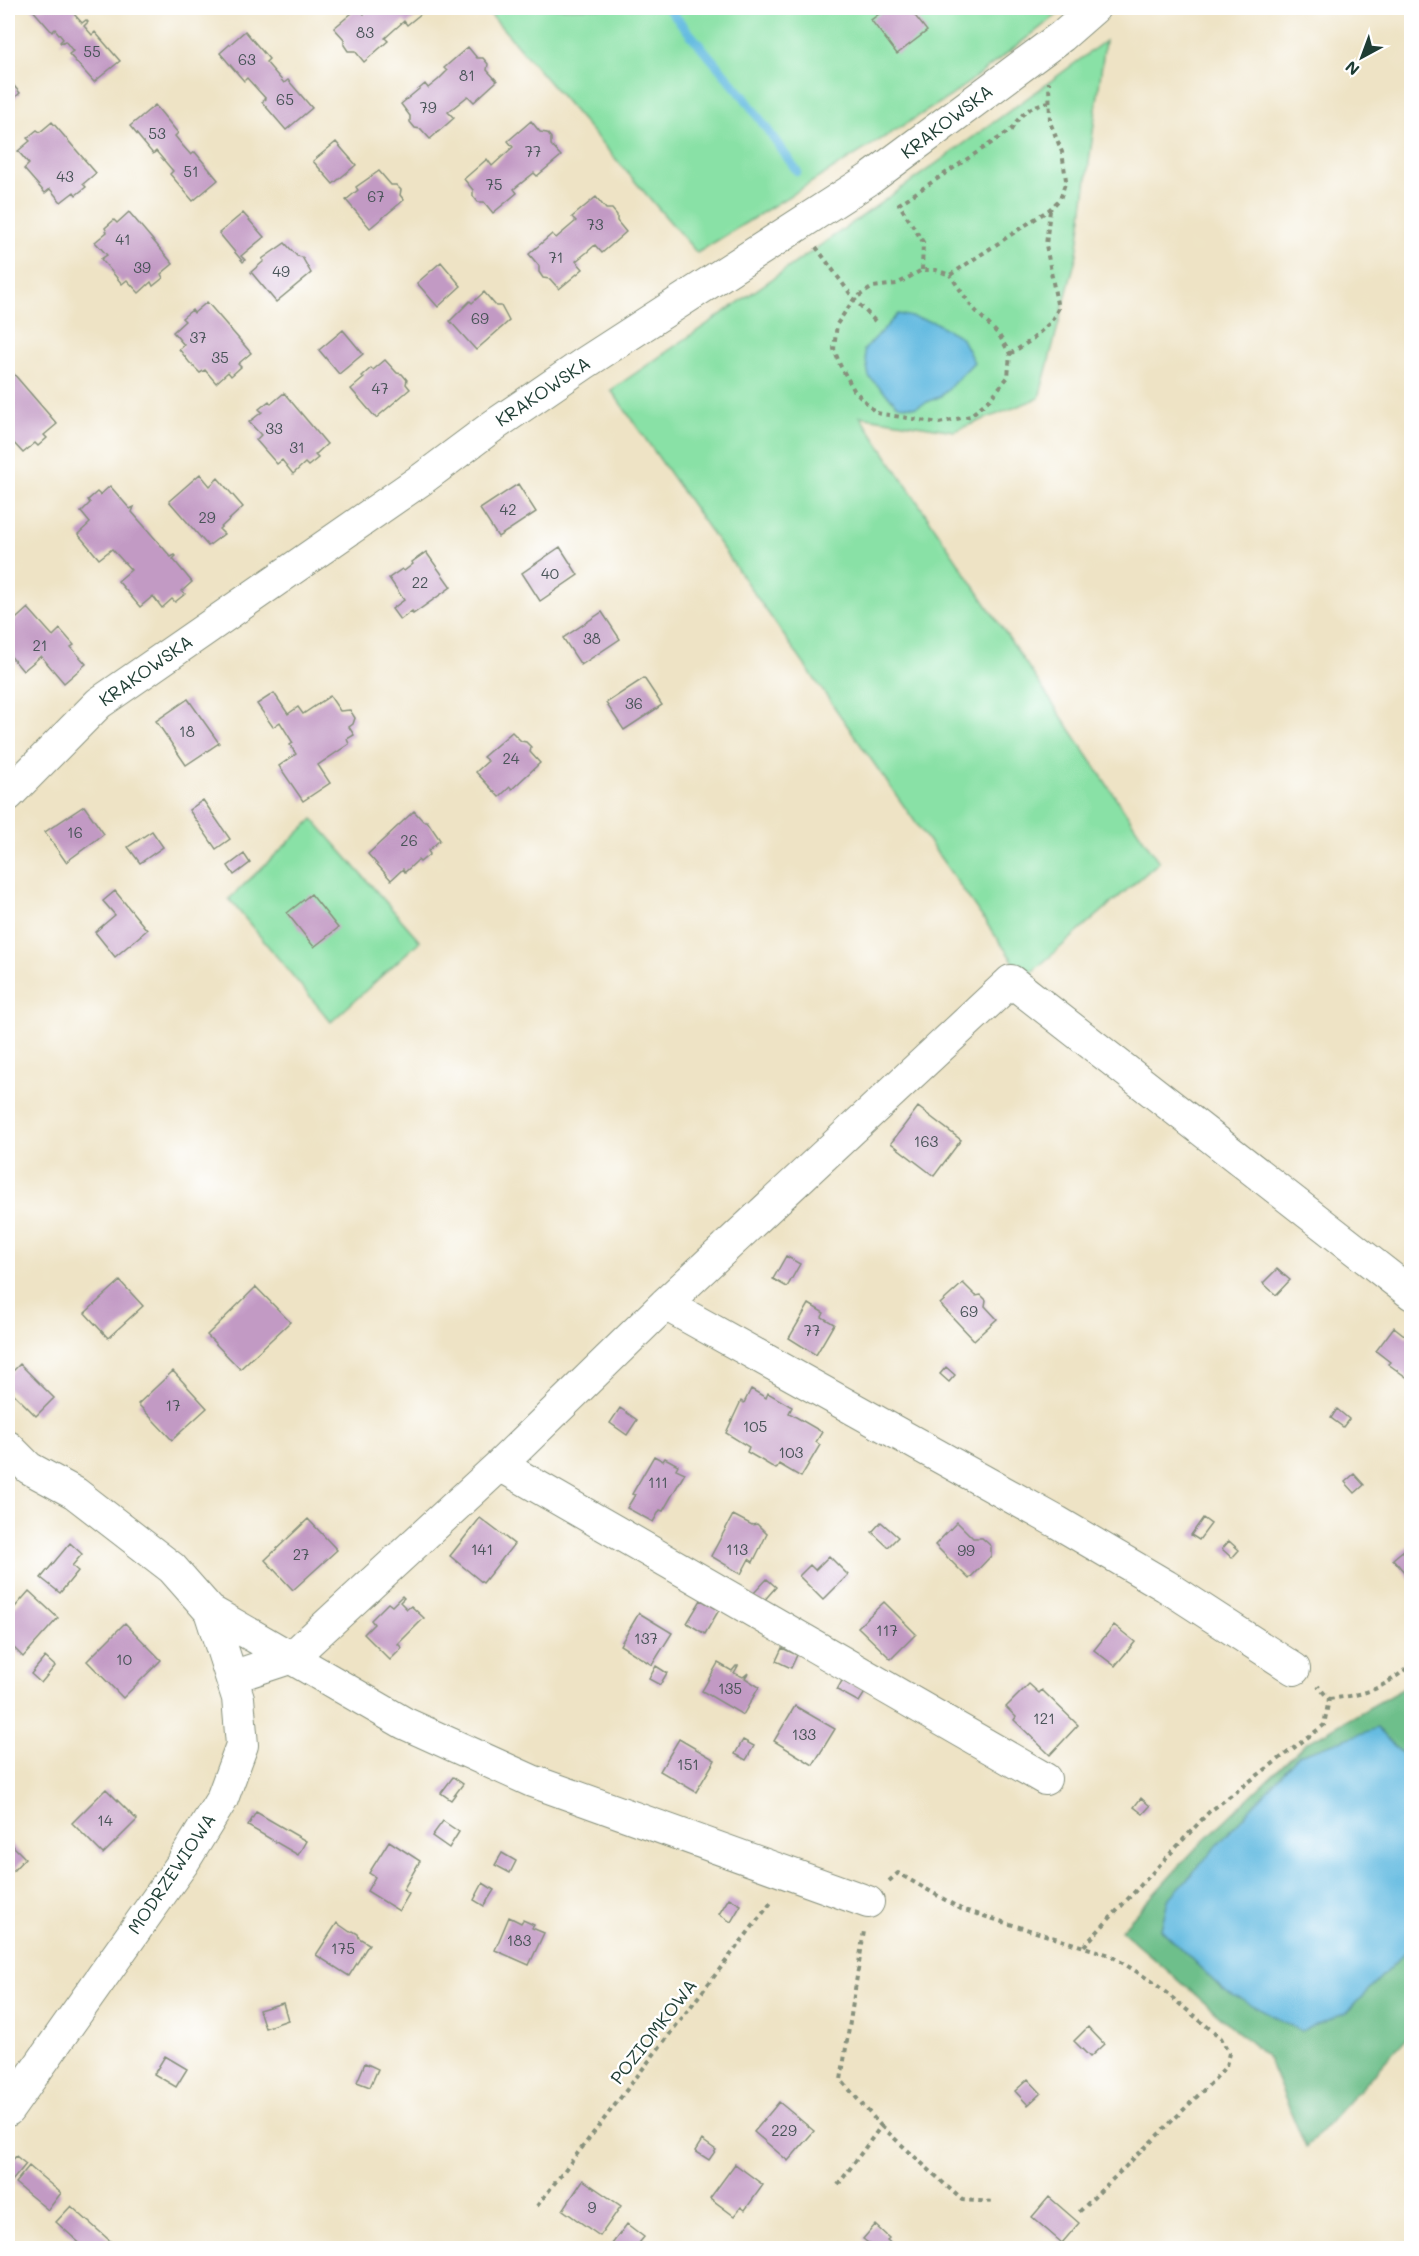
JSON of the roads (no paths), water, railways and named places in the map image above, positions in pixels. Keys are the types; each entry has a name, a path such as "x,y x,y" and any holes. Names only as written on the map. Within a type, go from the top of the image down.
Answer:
{"street":[{"name":"KRAKOWSKA","path":"8,795 99,703 585,363 871,178 1062,36 1094,8"},
{"path":"232,1677 292,1657 500,1465 665,1304 1011,981 1412,1294"},
{"path":"665,1304 1057,1522 1166,1586 1294,1669"},
{"name":"MODRZEWIOWA","path":"8,1447 29,1468 75,1493 172,1568 210,1611 404,1723 547,1787 868,1902"},
{"path":"500,1465 1045,1779"},
{"name":"MODRZEWIOWA","path":"8,2110 182,1864 222,1799 242,1745 238,1698 210,1611"}],"water":[{"path":"898,314 934,322 961,337 974,362 941,396 916,407 898,405 869,377 864,350"},
{"path":"1377,1728 1411,1763 1411,1946 1346,2013 1301,2031 1223,1990 1161,1929 1168,1900 1299,1755"}],"waterway":[{"path":"668,8 744,97 797,171"}]}
